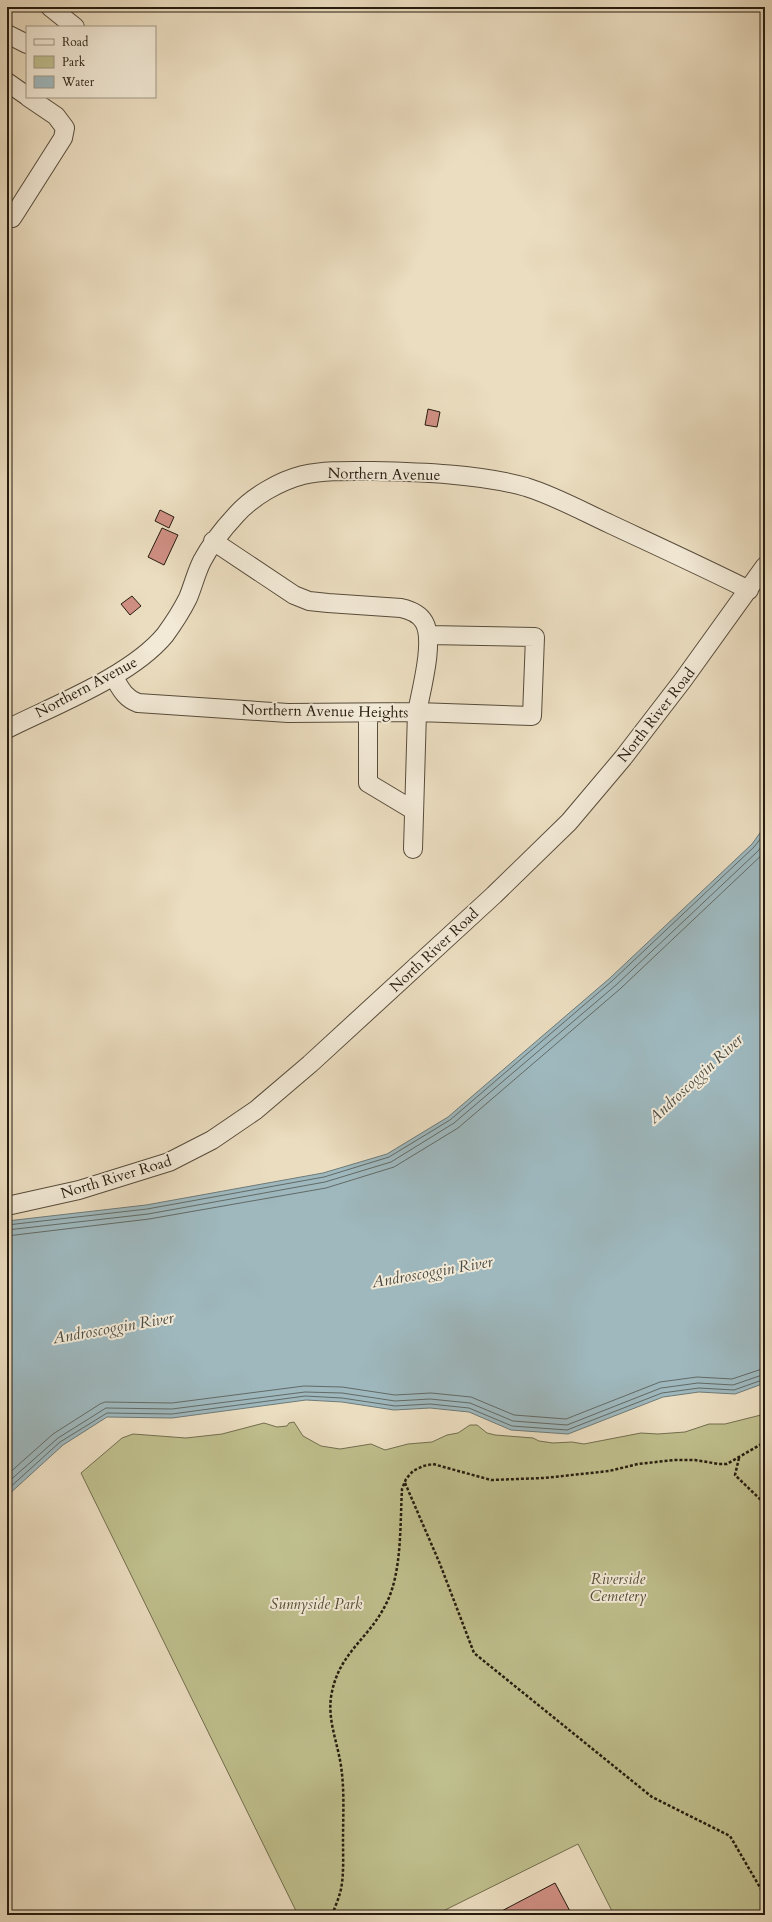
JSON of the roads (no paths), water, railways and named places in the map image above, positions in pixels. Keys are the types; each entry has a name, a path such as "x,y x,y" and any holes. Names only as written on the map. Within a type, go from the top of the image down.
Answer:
{"street":[{"path":"50,7 74,26"},
{"path":"7,34 26,44"},
{"path":"7,82 26,96"},
{"path":"7,217 12,218 16,212 63,138 65,128 56,116 29,98"},
{"name":"Northern Avenue","path":"7,729 113,676 140,658 165,634 188,598 202,561 213,541 237,513 261,494 301,476 338,471 429,474 509,483 527,488 571,506 749,590"},
{"path":"213,541 294,595 309,601 401,608 411,611 424,622 428,635 535,637 532,716 417,712 413,849"},
{"name":"North River Road","path":"7,1206 79,1190 168,1162 212,1140 256,1110 310,1064 569,822 623,758 749,590 765,566"},
{"name":"Northern Avenue Heights","path":"113,676 122,692 130,700 138,703 288,713 417,712 425,672 428,635"},
{"path":"368,712 368,783 413,810"}],"water":[{"name":"Androscoggin River","path":"765,826 765,1383 735,1394 699,1392 663,1397 568,1434 511,1430 469,1412 430,1408 394,1410 342,1402 306,1400 172,1418 107,1417 63,1445 7,1496 7,1221 146,1205 323,1173 387,1154 448,1117 610,978 752,844"}],"park label":[{"name":"Riverside Cemetery","path":"618,1588"},
{"name":"Sunnyside Park","path":"316,1604"}]}
